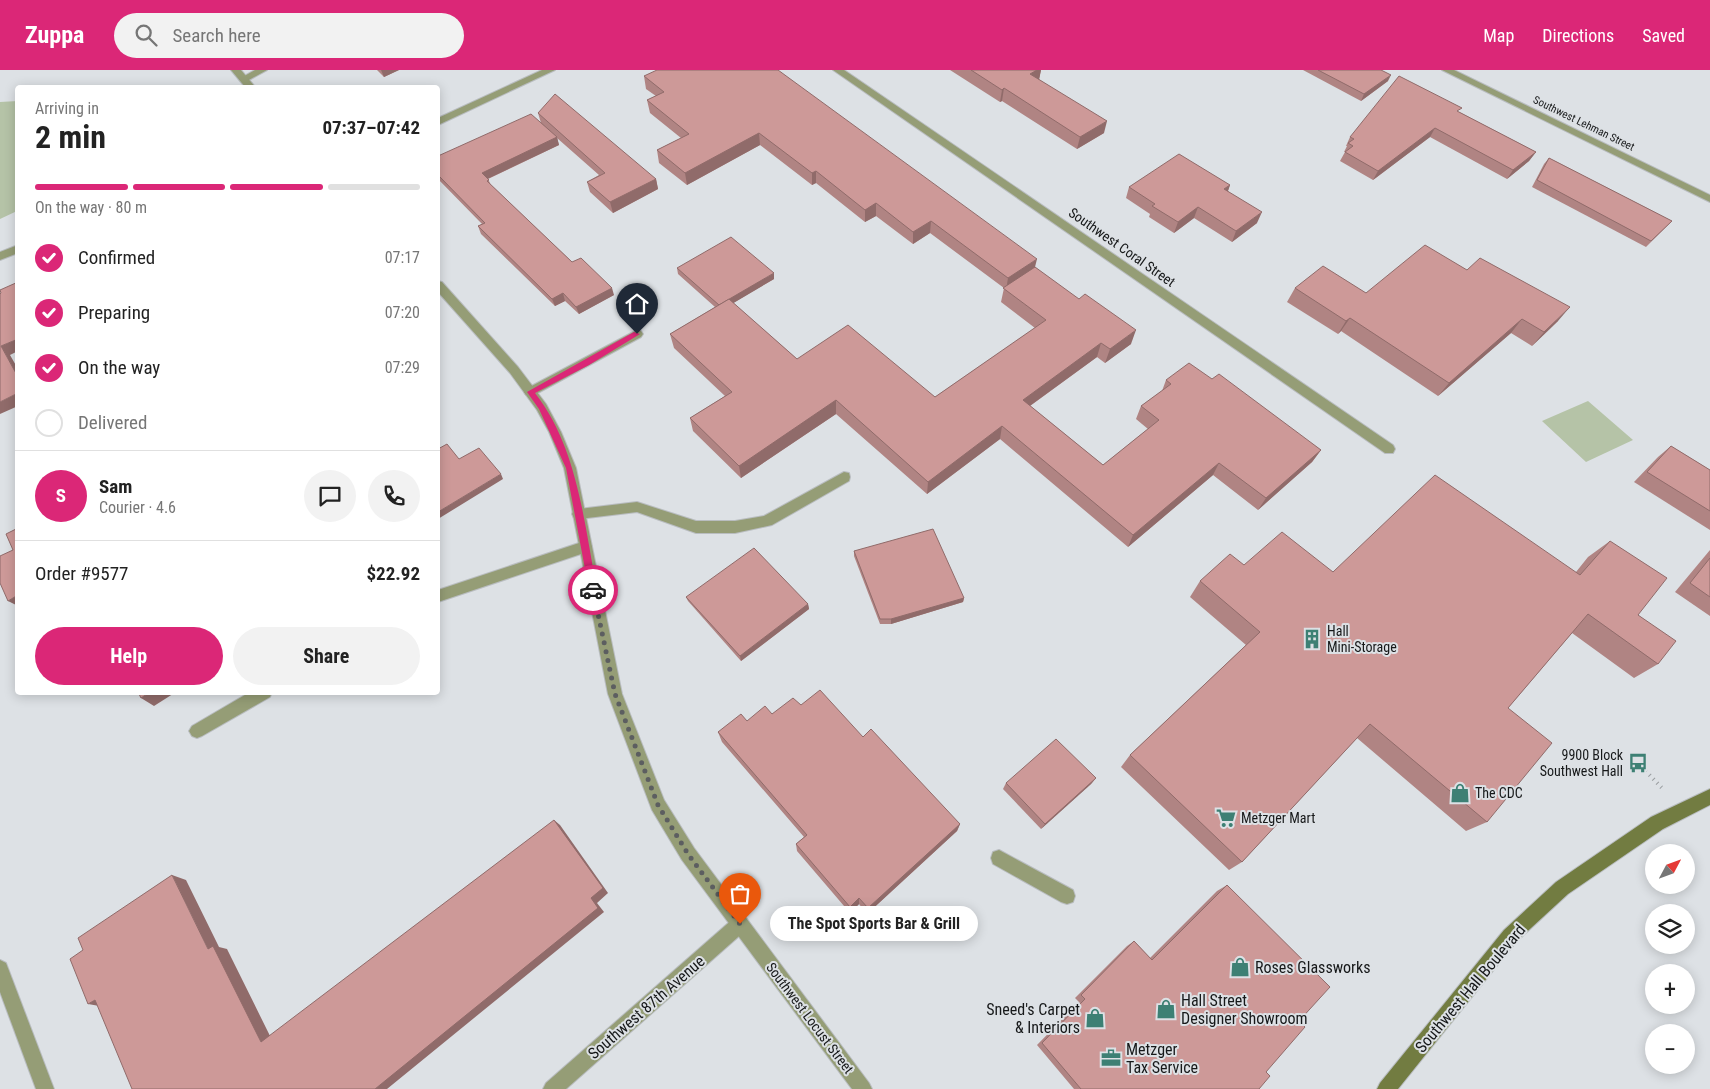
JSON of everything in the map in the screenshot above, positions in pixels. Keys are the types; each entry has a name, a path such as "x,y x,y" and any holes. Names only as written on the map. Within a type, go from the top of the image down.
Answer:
{"main road":[{"name":"Southwest Hall Boulevard","path":"1386,1089 1510,936 1562,888 1657,823 1710,797"}],"street":[{"path":"236,70 249,85"},
{"path":"244,79 262,70"},
{"path":"440,121 550,70"},
{"name":"Southwest Coral Street","path":"838,70 1389,449"},
{"name":"Southwest Lehman Street","path":"1447,70 1710,199"},
{"path":"0,256 15,250"},
{"name":"Southwest Locust Street","path":"440,287 514,370 542,407 570,468 615,694 658,805 688,854 864,1089"},
{"path":"530,392 637,334"},
{"path":"579,514 638,507 696,527 735,527 767,521 844,477"},
{"path":"440,595 586,547"},
{"path":"197,731 260,695"},
{"path":"999,858 1067,896"},
{"name":"Southwest 87th Avenue","path":"552,1089 740,924"},
{"path":"0,969 45,1089"}],"path":[{"path":"1638,763 1683,810"}],"green space":[{"path":"15,101 15,212 0,219 0,102"},
{"path":"1588,401 1633,440 1586,462 1542,421"}],"building":[{"path":"657,70 778,70 1037,259 1008,278 931,221 913,232 876,203 865,210 816,171 812,173 759,133 685,173 657,150 689,134 647,100 664,92 644,76"},
{"path":"971,70 1037,70 1030,74 1107,121 1080,137 1004,88 1002,90"},
{"path":"1318,70 1381,70 1391,75 1364,94"},
{"path":"1399,76 1462,108 1457,111 1536,152 1513,170 1435,128 1378,171 1345,152 1353,146 1348,143 1354,139 1350,137"},
{"path":"555,94 656,179 610,202 587,182 605,173 538,113"},
{"path":"531,114 557,137 482,173 489,180 487,181 572,262 581,258 612,288 576,307 563,293 552,299 478,226 485,223 440,177 440,155"},
{"path":"1179,154 1230,185 1224,189 1262,212 1236,231 1198,207 1178,222 1152,206 1155,204 1129,187"},
{"path":"1549,158 1672,221 1651,241 1537,180"},
{"path":"731,237 774,273 719,305 677,268"},
{"path":"1425,245 1467,270 1480,258 1570,307 1544,332 1522,319 1449,383 1350,318 1346,321 1295,288 1323,266 1366,293"},
{"path":"1035,267 1079,299 1085,294 1136,330 1110,349 1101,343 1023,400 1103,465 1159,420 1141,406 1171,384 1166,380 1189,363 1212,379 1219,374 1321,450 1266,498 1219,463 1133,535 1002,426 928,482 836,400 739,466 690,418 732,392 670,334 729,299 797,359 848,325 935,397 1046,320 1003,288"},
{"path":"15,283 15,340 1,346 15,372 15,394 0,402 1,293 0,290"},
{"path":"447,444 459,459 479,448 501,474 440,511 440,448"},
{"path":"1671,446 1710,470 1710,511 1647,472"},
{"path":"1435,475 1580,575 1610,541 1667,578 1638,615 1676,641 1658,664 1588,614 1508,708 1552,743 1487,822 1370,724 1242,862 1130,755 1260,632 1200,581 1230,554 1244,565 1282,532 1333,572"},
{"path":"933,529 964,598 891,619 880,619 854,551"},
{"path":"15,530 15,597 8,601 0,583 0,556 13,550 6,534"},
{"path":"754,548 808,604 740,656 686,597"},
{"path":"1710,558 1710,597 1690,583"},
{"path":"820,690 863,737 871,729 960,824 868,908 859,898 850,907 796,844 807,835 718,732 741,714 747,721 765,706 772,714 793,698 801,705"},
{"path":"1056,739 1096,778 1045,824 1006,783"},
{"path":"554,820 603,888 591,898 598,908 375,1089 132,1089 95,1000 88,1004 70,959 83,950 78,938 172,875 208,949 213,946 261,1042"},
{"path":"1227,885 1330,987 1299,1021 1305,1027 1266,1072 1270,1076 1259,1089 1081,1089 1042,1043 1085,999 1081,995 1134,941 1152,960"}],"way so far":[{"path":"593,590 615,694 658,805 688,854 740,924"}],"place":[{"name":"Hall Mini-Storage","path":"1312,639"},
{"name":"9900 Block Southwest Hall","path":"1638,763"},
{"name":"The CDC","path":"1460,793"},
{"name":"Metzger Mart","path":"1226,818"},
{"name":"The Spot Sports Bar & Grill","path":"740,924"},
{"name":"Roses Glassworks","path":"1240,967"},
{"name":"Hall Street Designer Showroom","path":"1166,1009"},
{"name":"Sneed's Carpet & Interiors","path":"1095,1018"},
{"name":"Metzger Tax Service","path":"1111,1058"}],"route":[{"path":"593,590 570,468 542,407 530,392 637,334"}]}
